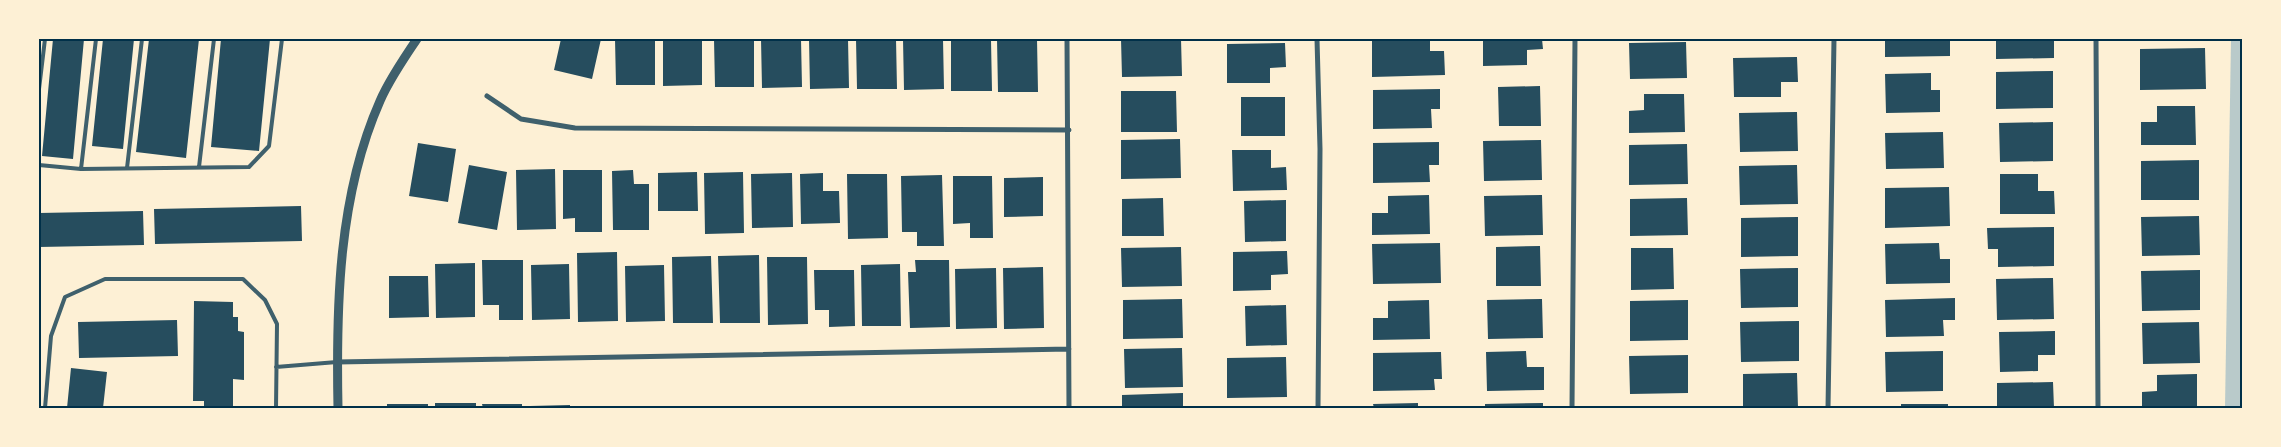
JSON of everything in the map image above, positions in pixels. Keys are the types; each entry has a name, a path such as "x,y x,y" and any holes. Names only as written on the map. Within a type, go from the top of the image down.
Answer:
{"street":[{"path":"338,408 343,247 357,166 380,100 417,39"},
{"path":"1068,39 1068,408"},
{"path":"1317,39 1320,149 1318,408"},
{"path":"1572,408 1575,39"},
{"path":"1828,408 1834,39"},
{"path":"2096,39 2098,408"},
{"path":"487,96 521,119 575,128 1069,130"},
{"path":"338,362 1069,349"}],"lane":[{"path":"39,89 45,39"},
{"path":"81,169 96,39"},
{"path":"127,168 142,39"},
{"path":"199,167 214,39"},
{"path":"39,165 81,169 249,167 269,146 282,39"},
{"path":"45,408 51,336 65,296 105,279 244,279 264,300 277,324 276,408"},
{"path":"276,367 338,362"}],"path":[{"path":"2242,304 2242,320"}],"shaded area":[{"path":"2231,39 2242,39 2242,408 2225,408"}],"building":[{"path":"53,39 84,39 73,159 42,156"},
{"path":"103,39 134,39 123,149 92,146"},
{"path":"149,39 199,39 186,158 136,152"},
{"path":"221,39 270,39 259,151 211,147"},
{"path":"561,39 601,39 592,79 554,70"},
{"path":"615,39 655,39 655,85 616,85"},
{"path":"663,39 702,39 702,85 663,86"},
{"path":"714,39 754,39 754,87 715,87"},
{"path":"761,39 801,39 802,87 762,88"},
{"path":"809,39 848,39 849,88 810,89"},
{"path":"856,39 896,39 897,89 857,89"},
{"path":"903,39 943,39 944,89 904,90"},
{"path":"997,39 1037,39 1038,92 998,92"},
{"path":"1121,39 1181,39 1182,76 1122,77"},
{"path":"1372,39 1430,39 1430,51 1444,51 1445,75 1372,77"},
{"path":"1483,39 1542,39 1543,49 1527,50 1527,65 1483,66"},
{"path":"1740,39 1763,39 1763,40 1740,41"},
{"path":"1885,39 1950,39 1950,56 1885,57"},
{"path":"1996,39 2054,39 2054,58 1996,59"},
{"path":"991,40 992,91 951,91 951,41"},
{"path":"1686,42 1687,78 1630,79 1629,43"},
{"path":"1285,43 1286,67 1270,68 1270,83 1227,83 1227,44"},
{"path":"2205,48 2206,89 2140,90 2140,49"},
{"path":"1797,57 1798,82 1781,82 1781,97 1734,97 1733,58"},
{"path":"2053,71 2053,108 1996,109 1996,72"},
{"path":"1931,73 1931,90 1940,90 1940,112 1886,113 1885,74"},
{"path":"1540,86 1541,126 1499,126 1498,87"},
{"path":"1440,89 1440,109 1431,109 1432,128 1373,129 1373,90"},
{"path":"1121,91 1176,91 1177,132 1121,132"},
{"path":"1644,94 1684,94 1685,132 1629,133 1629,111 1644,110"},
{"path":"1241,97 1285,97 1285,136 1241,136"},
{"path":"2157,106 2195,106 2196,145 2141,145 2141,122 2157,122"},
{"path":"1797,112 1798,151 1740,152 1739,113"},
{"path":"2053,122 2053,161 2000,162 1999,123"},
{"path":"1943,132 1944,168 1886,169 1885,133"},
{"path":"1180,139 1181,178 1121,179 1121,140"},
{"path":"1541,140 1542,180 1484,181 1483,141"},
{"path":"1439,142 1439,165 1429,165 1430,182 1373,183 1373,143"},
{"path":"418,143 456,149 448,202 409,196"},
{"path":"1687,144 1688,184 1629,185 1629,145"},
{"path":"1232,150 1271,150 1271,168 1286,167 1287,190 1233,191"},
{"path":"2199,160 2199,200 2141,200 2141,161"},
{"path":"469,165 507,172 497,230 458,223"},
{"path":"1797,165 1798,204 1740,205 1739,166"},
{"path":"555,169 556,229 517,230 516,170"},
{"path":"563,170 602,170 602,232 575,232 575,218 563,219"},
{"path":"633,170 634,184 649,184 649,230 613,230 612,171"},
{"path":"697,172 698,211 658,211 658,173"},
{"path":"743,172 744,233 705,234 704,173"},
{"path":"792,173 793,227 752,228 751,174"},
{"path":"823,173 823,191 839,191 840,223 801,224 800,174"},
{"path":"847,174 887,174 888,238 848,239"},
{"path":"2000,174 2038,174 2038,191 2054,191 2055,214 2000,214"},
{"path":"942,175 944,246 917,246 917,232 902,232 901,176"},
{"path":"953,176 992,176 993,238 970,238 970,223 953,224"},
{"path":"1043,177 1043,216 1004,217 1004,178"},
{"path":"1949,187 1950,226 1885,228 1885,188"},
{"path":"1429,195 1430,234 1372,235 1372,213 1388,213 1388,196"},
{"path":"1542,195 1543,235 1485,236 1484,196"},
{"path":"1163,198 1164,236 1122,236 1122,199"},
{"path":"1687,198 1688,235 1630,236 1630,199"},
{"path":"1286,200 1286,241 1245,242 1244,201"},
{"path":"301,206 302,241 155,244 154,209"},
{"path":"143,211 144,245 39,247 39,213"},
{"path":"2199,216 2200,255 2142,256 2141,217"},
{"path":"1798,217 1798,256 1741,257 1741,218"},
{"path":"2054,227 2054,266 1998,267 1998,249 1988,249 1987,228"},
{"path":"1440,243 1441,283 1373,284 1372,244"},
{"path":"1939,243 1940,259 1950,259 1950,283 1886,284 1885,244"},
{"path":"1540,246 1541,286 1496,286 1496,247"},
{"path":"1181,247 1182,286 1122,287 1121,248"},
{"path":"1631,248 1673,248 1674,289 1631,290"},
{"path":"1287,251 1288,274 1271,275 1271,290 1233,291 1233,252"},
{"path":"617,252 618,321 578,322 577,253"},
{"path":"759,255 760,323 720,323 718,256"},
{"path":"711,256 713,323 673,323 672,257"},
{"path":"767,257 807,257 808,324 768,325"},
{"path":"482,260 523,260 523,320 499,320 499,305 483,305"},
{"path":"915,260 949,260 950,327 910,328 908,272 916,272"},
{"path":"475,263 475,317 436,318 435,264"},
{"path":"569,264 570,319 532,320 531,265"},
{"path":"900,264 901,326 862,326 861,265"},
{"path":"664,265 665,321 626,322 625,266"},
{"path":"1043,267 1044,328 1004,329 1003,268"},
{"path":"996,268 997,328 956,329 955,269"},
{"path":"1798,268 1798,307 1741,308 1740,269"},
{"path":"814,270 854,270 855,326 829,327 829,310 815,310"},
{"path":"2200,270 2200,310 2142,311 2141,271"},
{"path":"389,276 428,276 429,317 389,318"},
{"path":"2053,278 2054,319 1997,320 1996,279"},
{"path":"1955,298 1955,320 1943,320 1944,336 1886,337 1885,300"},
{"path":"1182,299 1183,338 1123,339 1123,300"},
{"path":"1542,299 1543,338 1488,339 1487,300"},
{"path":"1429,300 1430,339 1373,340 1373,318 1388,318 1388,301"},
{"path":"1688,300 1688,340 1630,341 1630,301"},
{"path":"194,301 233,302 233,317 238,317 238,331 244,332 244,380 233,379 233,408 204,408 204,401 193,401"},
{"path":"1286,305 1287,345 1246,346 1245,306"},
{"path":"177,320 178,356 79,358 78,322"},
{"path":"1799,321 1799,361 1741,362 1740,322"},
{"path":"2199,322 2200,363 2143,364 2142,323"},
{"path":"2055,331 2055,355 2038,355 2038,371 2000,372 1999,332"},
{"path":"1182,348 1183,387 1125,388 1124,349"},
{"path":"1526,351 1527,367 1544,367 1544,390 1487,391 1486,352"},
{"path":"1943,351 1943,391 1886,392 1885,352"},
{"path":"1441,352 1442,379 1434,379 1435,390 1373,391 1373,353"},
{"path":"1688,355 1688,393 1630,394 1629,356"},
{"path":"1286,357 1287,397 1227,398 1227,358"},
{"path":"71,368 107,372 103,408 67,408"},
{"path":"1797,373 1798,408 1743,408 1743,374"},
{"path":"2197,374 2197,408 2142,408 2142,392 2157,391 2157,375"},
{"path":"2053,382 2054,408 1997,408 1997,383"},
{"path":"1183,393 1183,408 1122,408 1122,395"},
{"path":"435,403 476,403 476,408 435,408"},
{"path":"1418,403 1418,408 1374,408 1373,404"},
{"path":"1543,403 1543,408 1485,408 1485,404"},
{"path":"387,404 428,404 428,408 387,408"},
{"path":"482,404 522,404 522,408 483,408"},
{"path":"1901,404 1948,404 1948,408 1901,408"},
{"path":"570,405 570,408 530,408 530,406"},
{"path":"578,406 618,406 618,408 578,408"}]}
